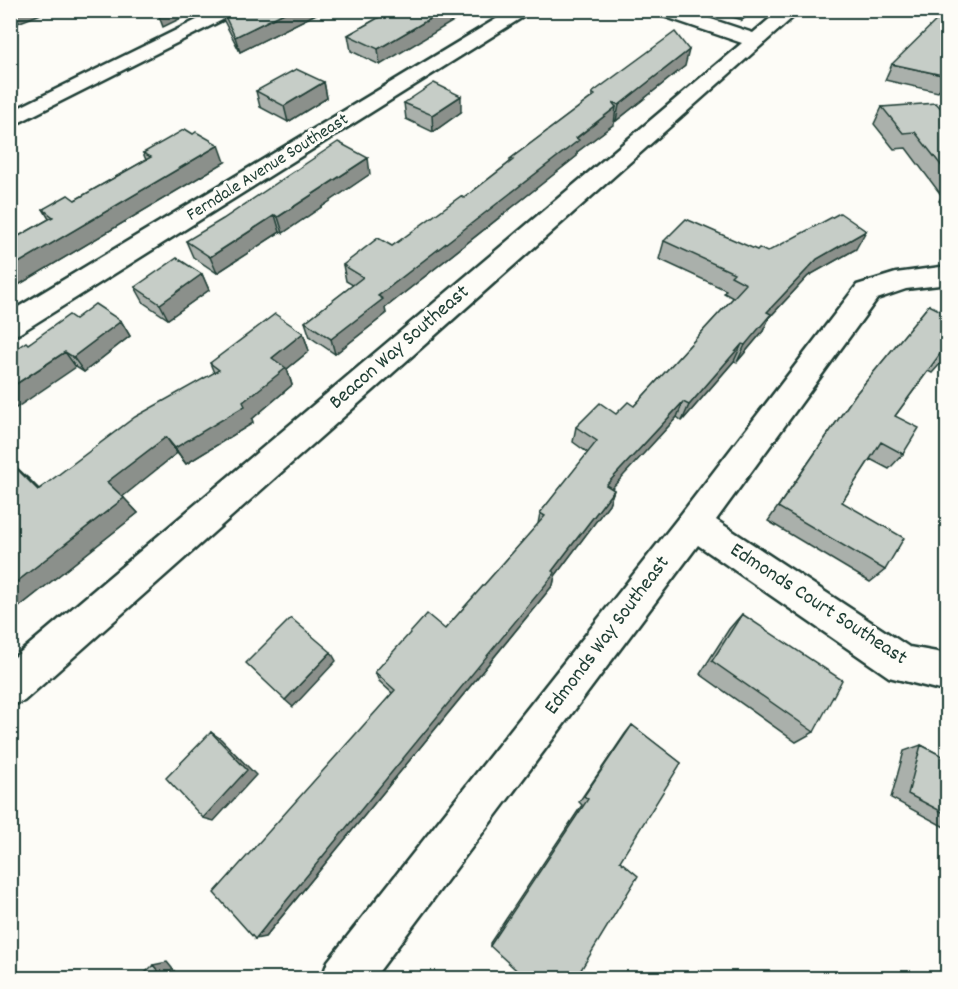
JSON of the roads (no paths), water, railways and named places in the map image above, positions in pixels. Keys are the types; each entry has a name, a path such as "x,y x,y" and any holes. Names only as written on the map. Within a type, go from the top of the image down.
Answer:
{"street":[{"path":"10,121 233,10"},
{"name":"Ferndale Avenue Southeast","path":"10,326 525,10"},
{"path":"664,10 754,40"},
{"name":"Beacon Way Southeast","path":"10,687 754,40 792,10"},
{"name":"Edmonds Way Southeast","path":"345,978 694,524 867,292 885,284 911,278 948,275"},
{"name":"Edmonds Court Southeast","path":"694,524 902,664 948,673"}]}
